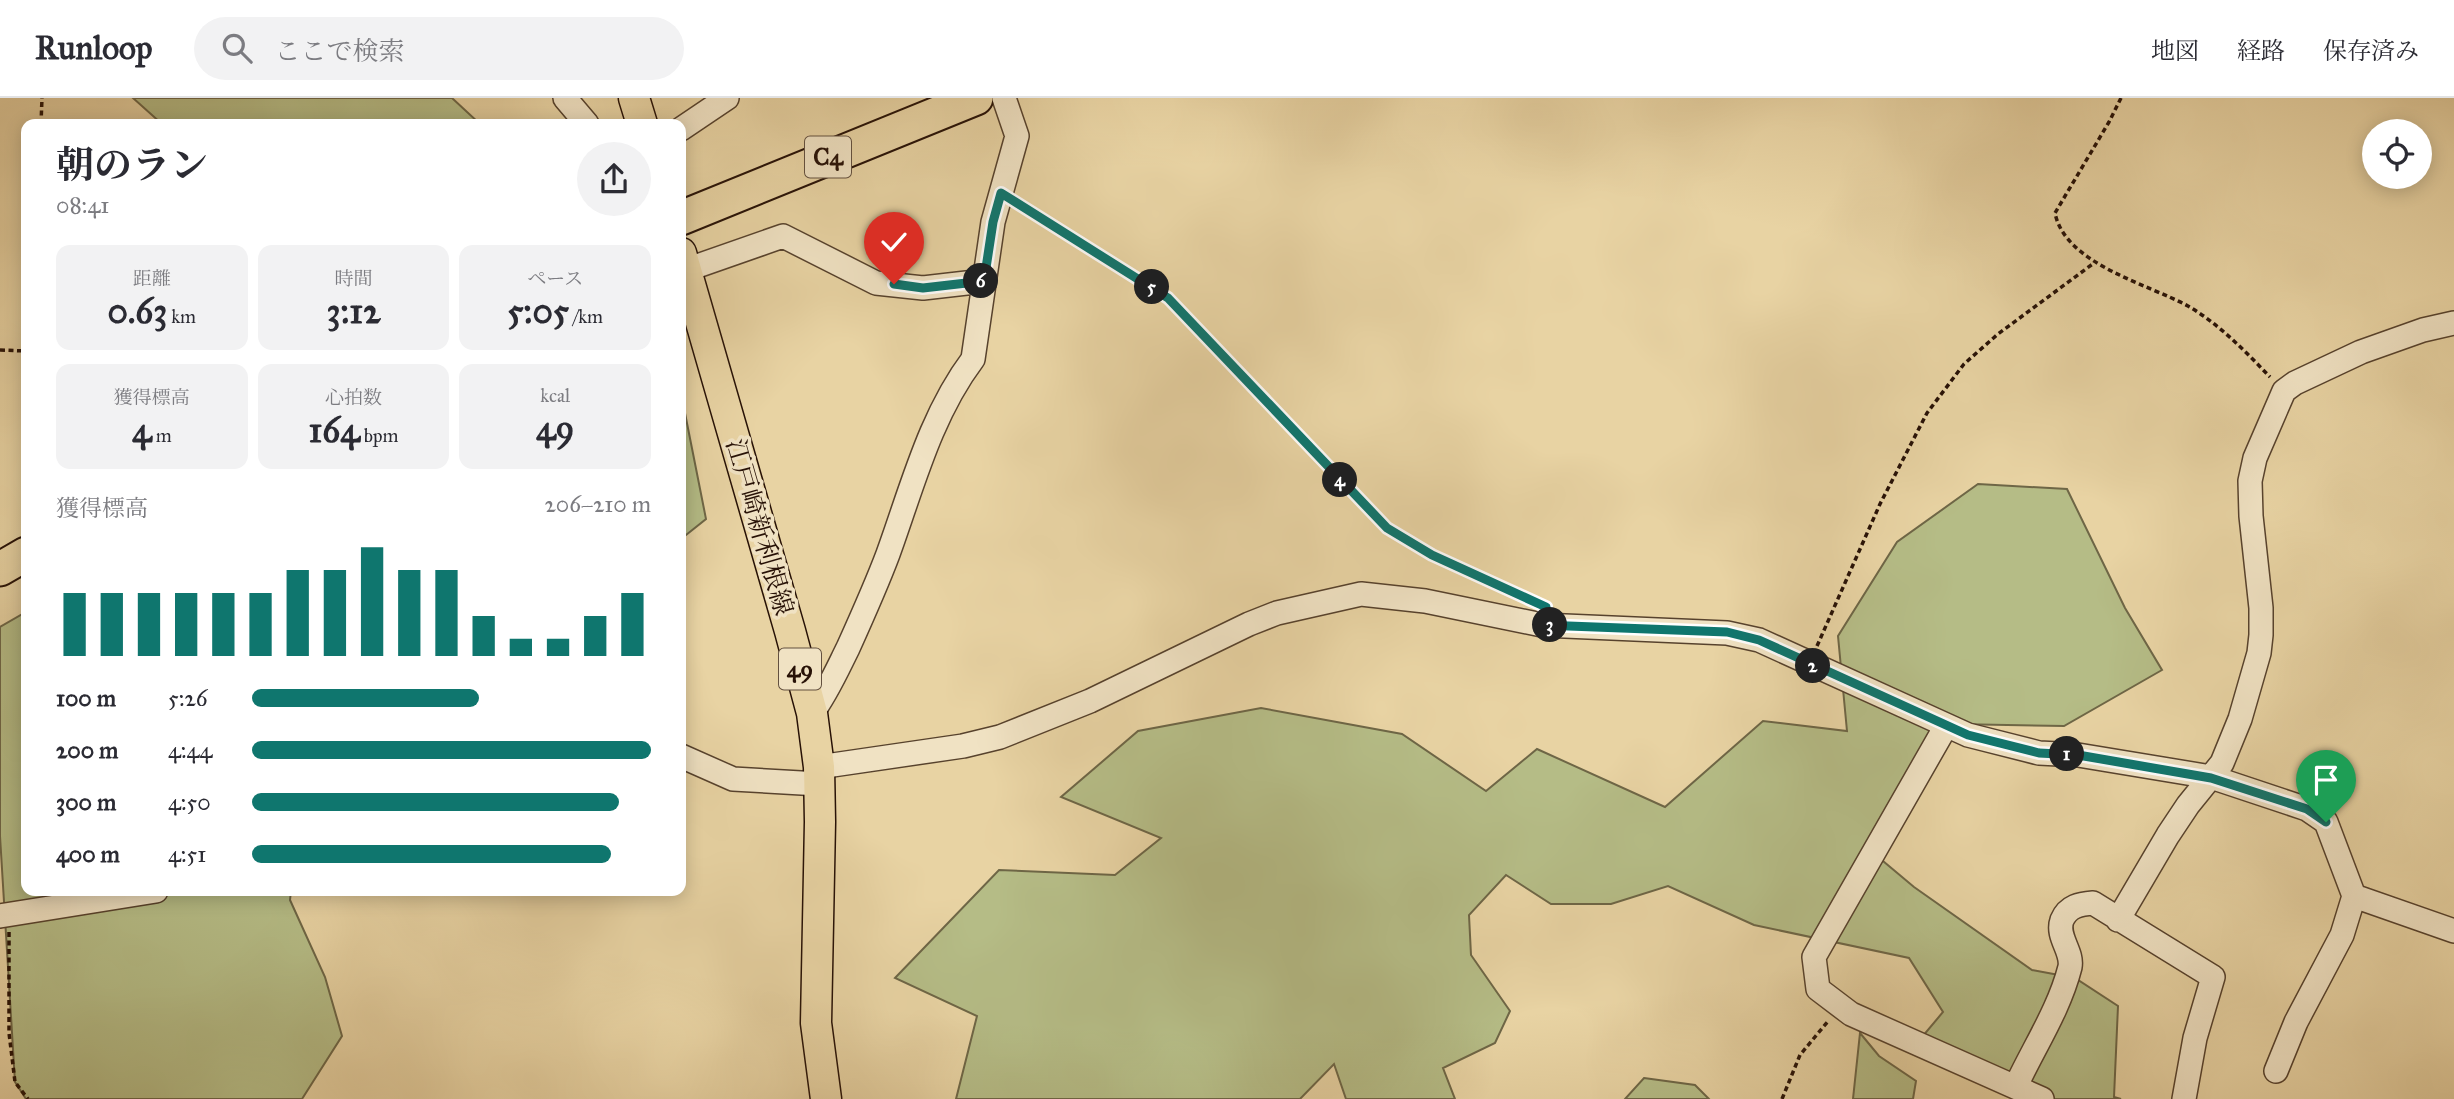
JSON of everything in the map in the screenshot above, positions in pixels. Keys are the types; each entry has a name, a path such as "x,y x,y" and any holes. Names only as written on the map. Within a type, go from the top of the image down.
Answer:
{"highway":[{"name":"C4","path":"686,216 976,98"},
{"path":"0,569 21,557"}],"main road":[{"path":"634,98 640,119"},
{"name":"江戸崎新利根線","path":"686,268 812,713 819,775 817,1023 826,1099"}],"street":[{"path":"565,98 583,119"},
{"path":"686,127 727,98"},
{"path":"812,713 824,697 862,618 887,556 925,446 960,377 973,359 993,222 1017,136 1007,106"},
{"path":"686,260 783,236 876,283 923,288 984,281"},
{"path":"2118,920 2168,835 2230,748 2259,653 2261,608 2250,481 2255,458 2284,391 2295,383 2361,352 2423,330 2454,323"},
{"path":"686,758 733,779 819,775 1000,737 1090,701 1249,624 1278,613 1361,594 1426,601 1542,625 1727,632 1759,640 1968,735 2039,753 2078,755 2211,778 2307,809 2326,822 2354,896 2342,935 2296,1022 2276,1071"},
{"path":"1946,726 1814,957 1818,989 1851,1014 2042,1099"},
{"path":"4,916 126,896"},
{"path":"2354,896 2454,931"},
{"path":"2016,1086 2047,1026 2071,965 2061,932 2063,919 2079,904 2094,904 2213,977 2195,1038 2184,1099"}],"path":[{"path":"41,119 42,98"},
{"path":"2121,98 2055,213 2058,227 2094,262 2189,307 2234,340 2284,391"},
{"path":"1001,193 1168,298 1387,528 1432,555 1546,607 1542,625"},
{"path":"1809,664 1880,504 1927,413 1964,364 1998,334 2094,262"},
{"path":"0,350 21,351"},
{"path":"4,916 9,1032 15,1082 28,1099"},
{"path":"1783,1099 1800,1055 1840,1006"}],"green space":[{"path":"133,98 452,98 475,119 156,119"},
{"path":"686,418 706,519 686,535"},
{"path":"1978,484 2067,489 2125,608 2162,670 2064,726 1954,724 1877,856 1914,887 2032,970 2075,978 2118,1006 2114,1097 2121,1099 2032,1099 1922,1037 1943,1012 1909,958 1754,925 1668,886 1611,904 1551,904 1506,875 1469,915 1471,955 1510,1011 1495,1043 1443,1068 1455,1099 1346,1099 1334,1064 1300,1099 956,1099 977,1016 895,978 999,870 1115,875 1161,838 1061,797 1138,731 1261,708 1402,734 1486,791 1537,749 1665,807 1763,721 1847,731 1838,636 1897,542"},
{"path":"21,615 21,896 290,896 325,977 342,1036 302,1099 26,1099 15,1082 0,836 0,627"},
{"path":"1860,1033 1879,1056 1916,1081 1913,1099 1853,1099"},
{"path":"1644,1078 1695,1085 1709,1099 1625,1099"}],"route":[{"path":"894,284 923,288 984,281 993,222 1001,193 1168,298 1387,528 1432,555 1546,607 1542,625 1727,632 1759,640 1968,735 2039,753 2078,755 2211,778 2307,809 2326,822"}]}
